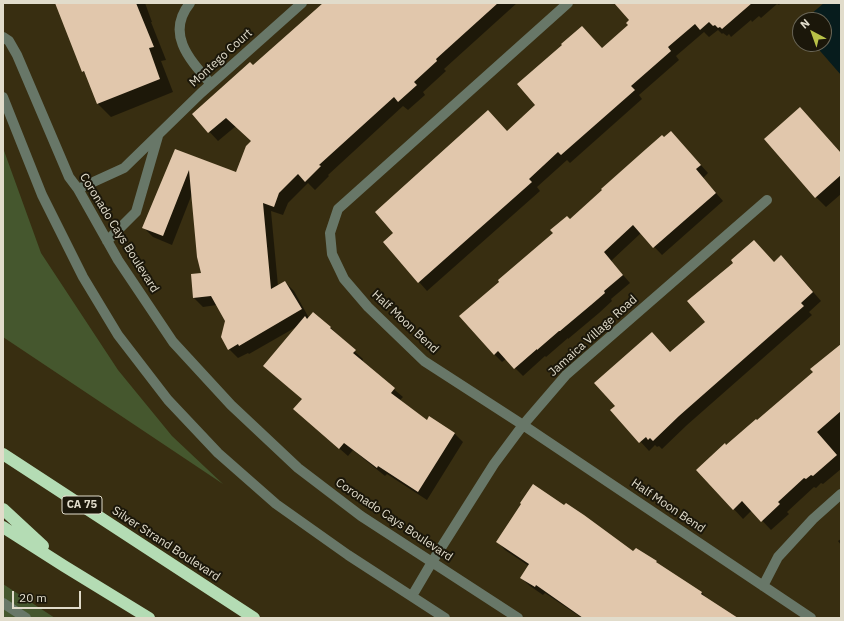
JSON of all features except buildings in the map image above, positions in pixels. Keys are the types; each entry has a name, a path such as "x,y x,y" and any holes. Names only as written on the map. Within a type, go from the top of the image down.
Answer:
{"highway":[{"name":"Silver Strand Boulevard","path":"3,454 254,618"},
{"path":"3,509 64,566"},
{"path":"3,527 149,618"}],"street":[{"path":"190,3 180,21 179,32 190,59 211,84"},
{"name":"Montego Court","path":"78,189 124,168 211,84 302,3"},
{"name":"Half Moon Bend","path":"568,3 338,208 330,233 332,254 344,279 368,307 424,361 523,424 811,618"},
{"name":"Coronado Cays Boulevard","path":"3,37 9,41 17,55 69,177 78,189 118,260 173,342 231,405 298,468 361,516 518,618"},
{"path":"3,98 42,195 83,277 118,335 168,400 218,453 276,504 348,555 445,618"},
{"name":"Montego Court","path":"107,241 136,212 159,134"},
{"name":"Jamaica Village Road","path":"412,596 494,464 523,424 566,376 768,200"},
{"path":"763,586 778,557 813,519 841,494"},
{"path":"3,603 26,618"}],"green space":[{"path":"3,148 41,253 118,370 172,436 223,484 3,337"},
{"path":"3,584 55,618 3,618"}],"water":[{"path":"824,3 841,3 841,75 821,52 832,52 832,12 813,12"}]}
